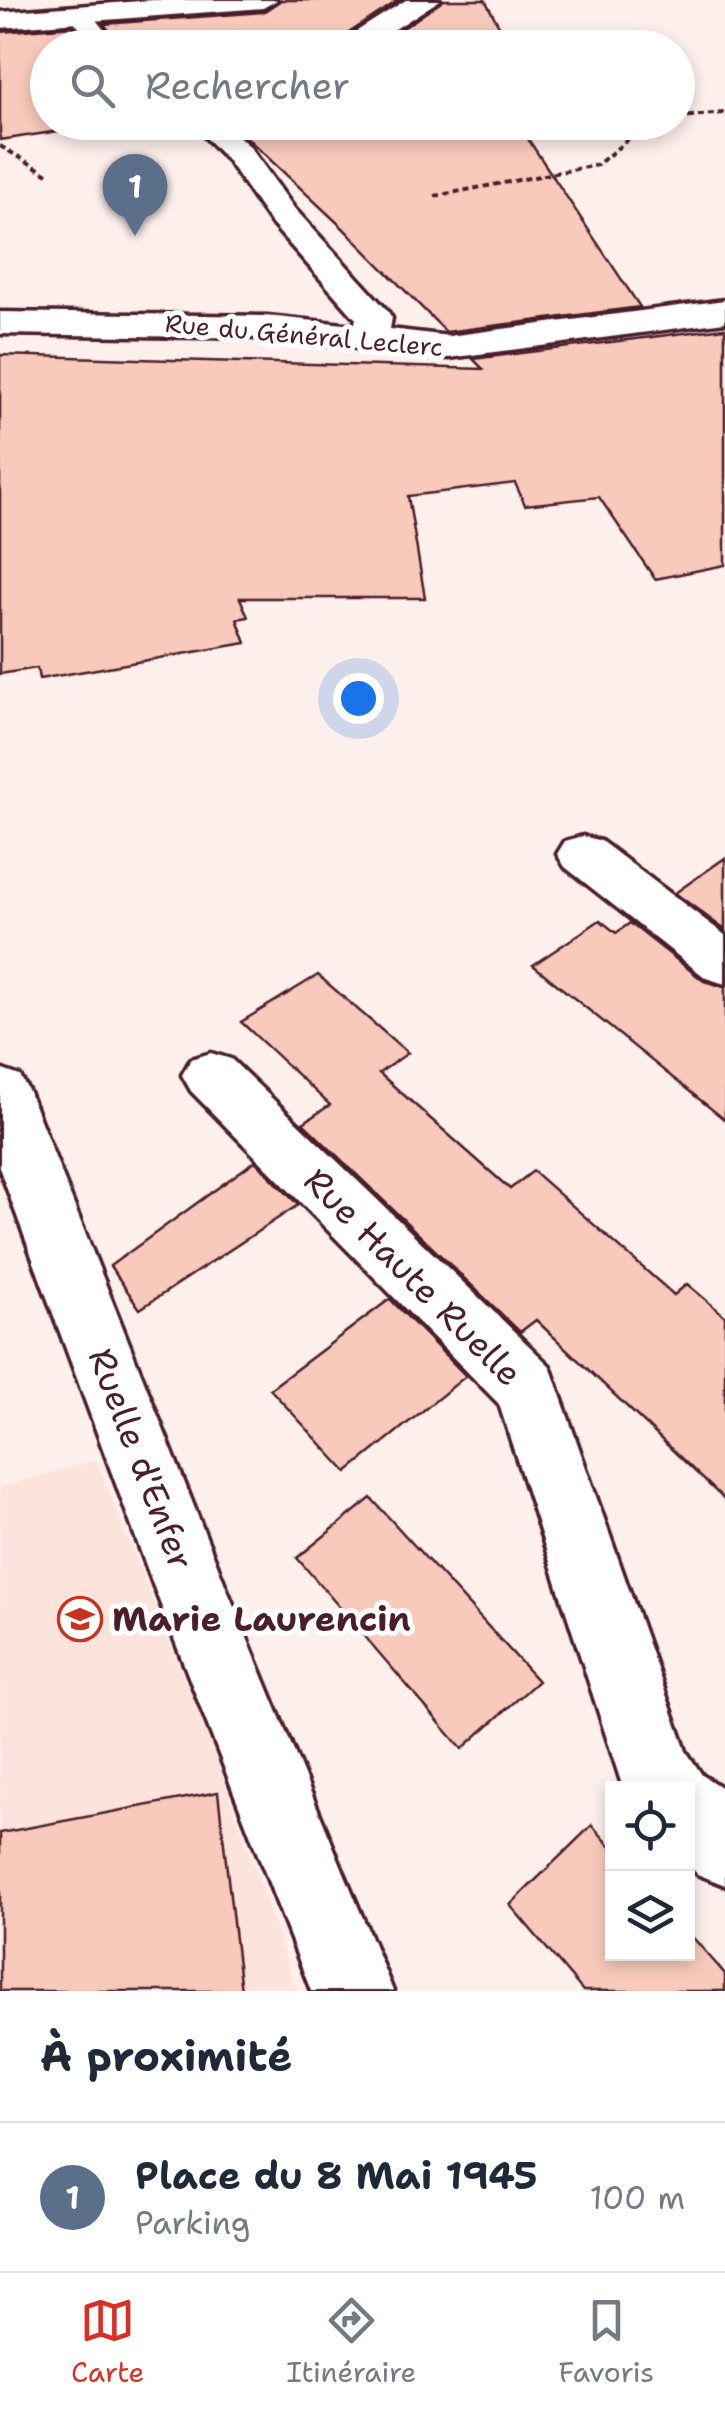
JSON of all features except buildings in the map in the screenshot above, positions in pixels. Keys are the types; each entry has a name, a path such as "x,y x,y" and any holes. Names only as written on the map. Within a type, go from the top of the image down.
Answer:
{"street":[{"path":"0,20 263,0"},
{"path":"375,30 426,0"},
{"path":"225,140 282,215 374,318 370,338"},
{"name":"Rue du Général Leclerc","path":"0,323 267,327 449,348 725,311"},
{"path":"583,854 725,964"},
{"name":"Rue Haute Ruelle","path":"211,1075 527,1388 656,1775 662,1781"},
{"name":"Ruelle d'Enfer","path":"0,1092 183,1569 352,1991"},
{"path":"695,1815 725,1846"}],"lane":[{"path":"79,14 93,30"}],"path":[{"path":"695,116 725,113"},
{"path":"435,196 597,165 627,140"},
{"path":"0,146 48,174"}],"shaded area":[{"name":"Marie Laurencin","path":"96,1460 214,1752 297,1991 0,1991 0,1487"}],"place":[{"name":"Place du 8 Mai 1945","path":"135,236"},
{"name":"Marie Laurencin","path":"80,1619"}]}
